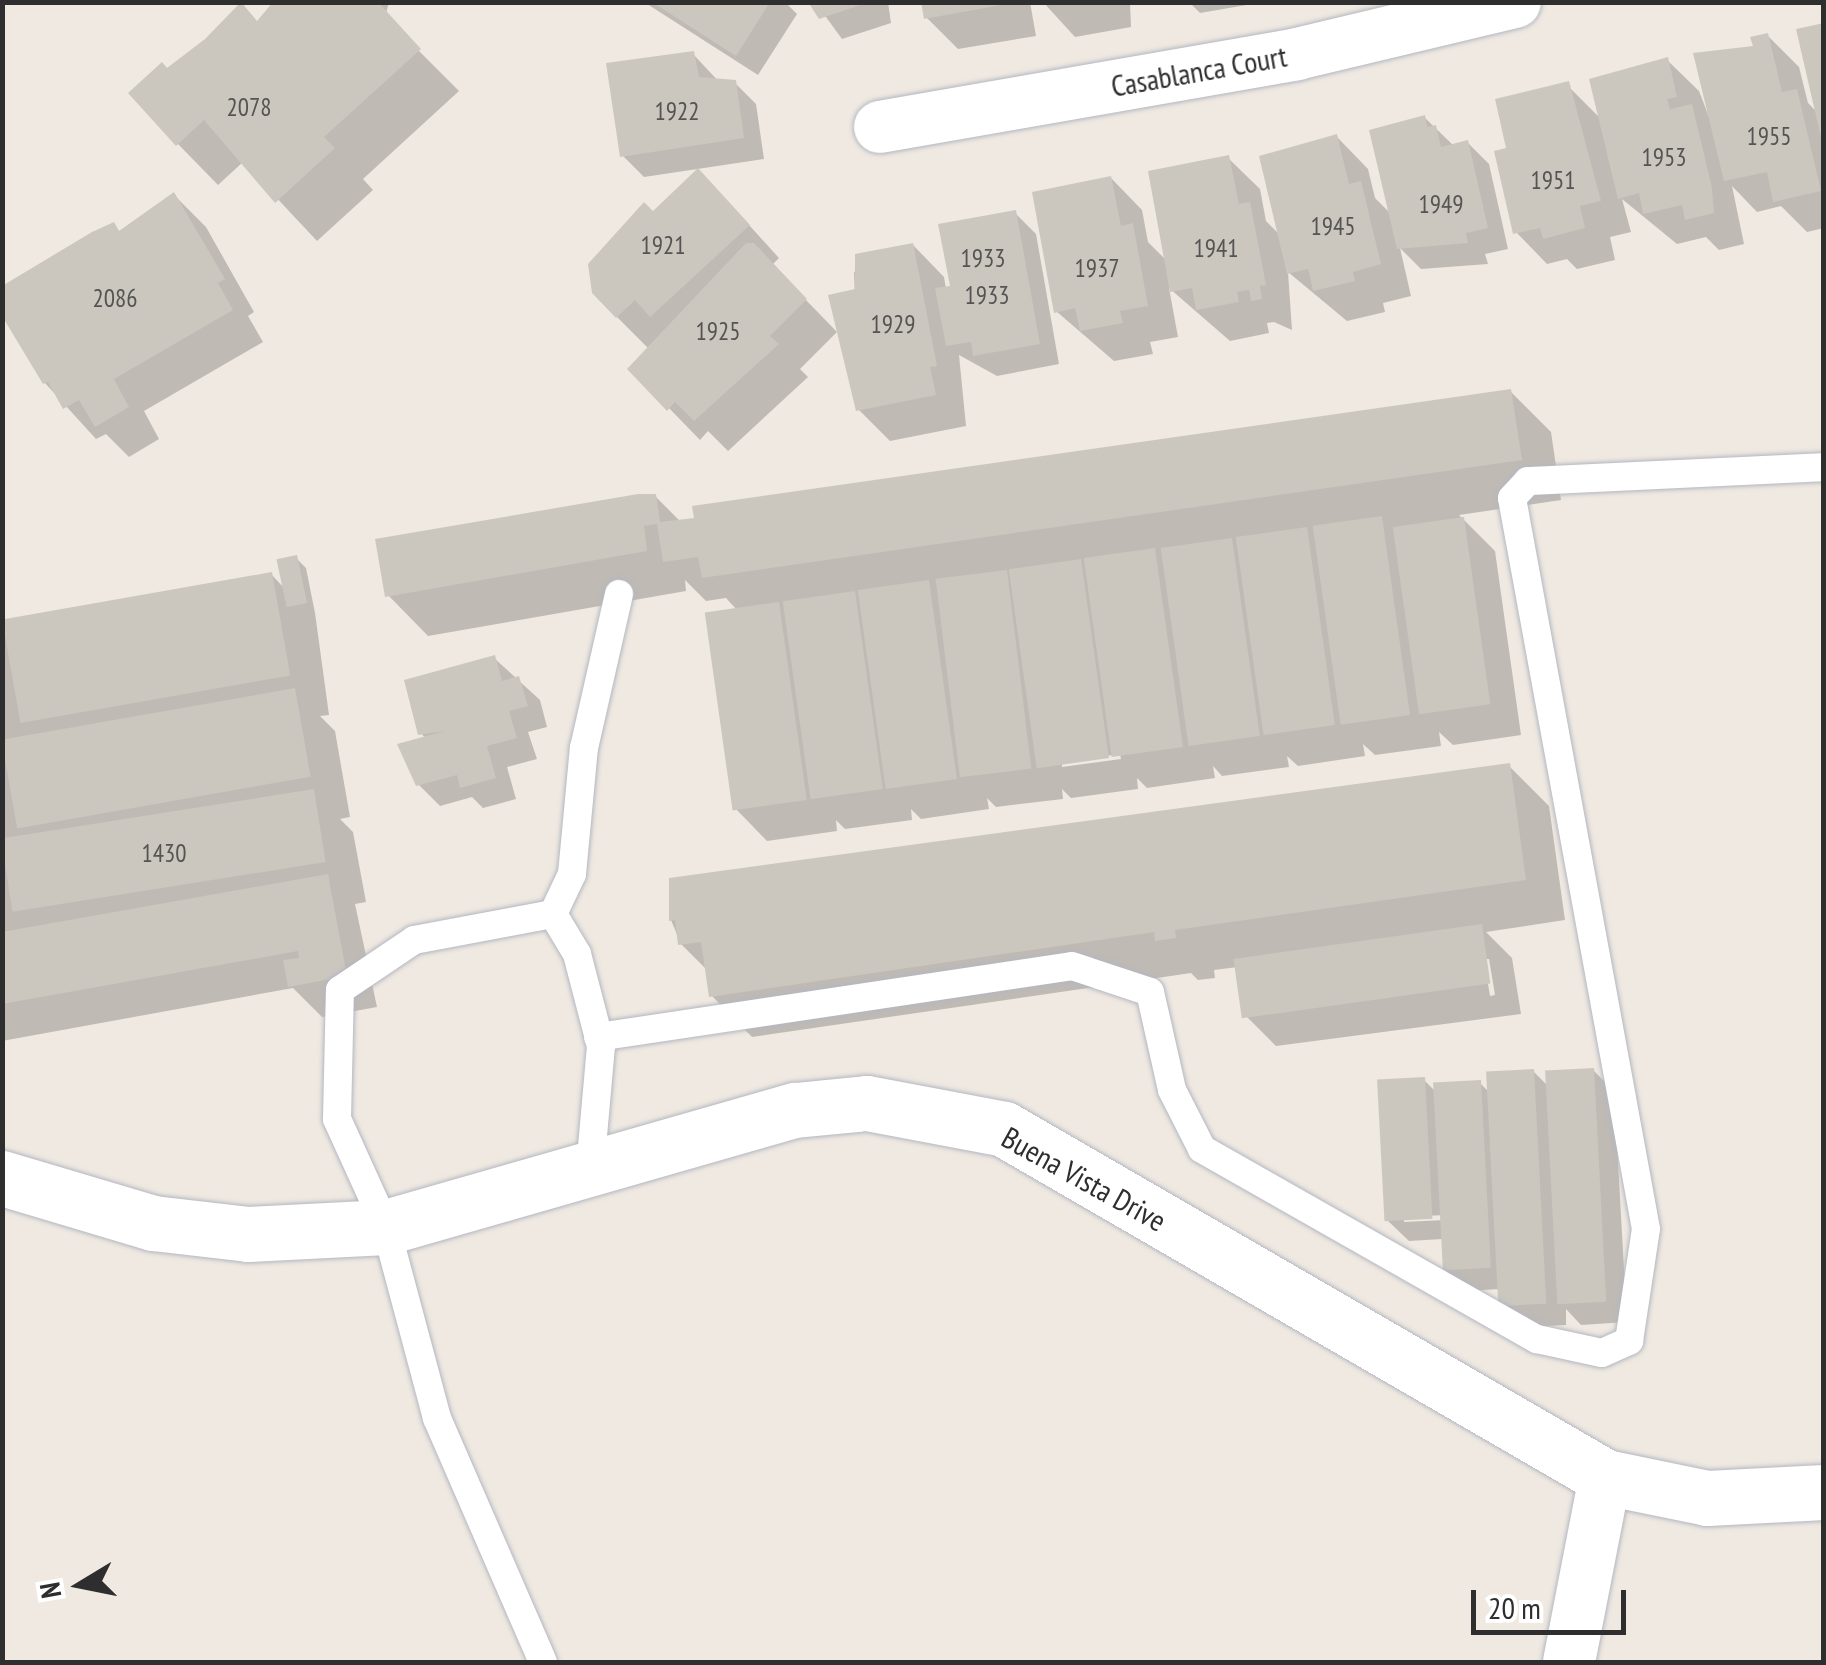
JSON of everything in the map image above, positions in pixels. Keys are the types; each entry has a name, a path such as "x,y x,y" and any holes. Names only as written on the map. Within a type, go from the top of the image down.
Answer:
{"street":[{"name":"Casablanca Court","path":"880,128 1297,54 1515,2"},
{"name":"Buena Vista Drive","path":"2,1178 154,1223 248,1234 386,1226 795,1110 849,1105 1004,1129 1605,1477 1707,1498 1824,1492"},
{"path":"1568,1662 1605,1477"}],"lane":[{"path":"598,1038 1072,966 1150,992 1172,1090 1202,1149 1537,1338 1602,1353 1629,1341 1646,1229 1512,498 1528,481 1824,467"},
{"path":"553,914 572,874 584,748 619,594"},
{"path":"553,914 577,954 598,1038 590,1169"},
{"path":"543,1662 438,1418 386,1226 337,1119 340,990 414,940 553,914"}],"building":[{"path":"241,2 257,21 273,2 378,2 421,49 324,137 335,148 275,203 204,120 176,146 128,93 162,62 167,68 205,39"},
{"path":"652,2 770,2 736,56"},
{"path":"808,2 866,2 866,3 819,19"},
{"path":"921,2 1007,2 1007,4 924,19"},
{"path":"1824,23 1824,142 1822,142 1796,29"},
{"path":"1768,33 1782,92 1797,89 1821,191 1773,202 1767,172 1724,181 1693,53 1753,46 1750,37"},
{"path":"694,51 699,77 736,80 744,138 620,157 606,63"},
{"path":"1668,57 1677,97 1667,99 1670,109 1692,104 1712,188 1714,213 1685,220 1682,205 1643,214 1639,193 1618,199 1589,79"},
{"path":"1569,81 1601,201 1580,206 1585,228 1543,239 1540,228 1513,234 1494,151 1506,148 1495,99"},
{"path":"1425,115 1427,127 1436,125 1441,147 1468,140 1488,228 1466,233 1468,243 1397,249 1369,130"},
{"path":"1337,134 1349,184 1361,181 1381,264 1353,272 1355,281 1313,291 1308,269 1287,274 1259,156"},
{"path":"1229,155 1239,204 1250,202 1266,285 1260,286 1262,299 1251,301 1249,290 1237,292 1239,302 1196,310 1192,288 1170,292 1148,171"},
{"path":"698,168 750,225 650,317 635,300 616,318 592,293 588,264 644,202 653,211"},
{"path":"1111,176 1121,226 1133,223 1148,306 1120,311 1123,323 1080,331 1075,308 1054,313 1032,192"},
{"path":"174,192 225,279 218,283 233,310 114,379 129,407 95,427 79,400 63,409 48,382 43,384 2,316 2,286 92,232 114,222 119,231"},
{"path":"1016,210 1040,344 973,356 971,342 946,346 935,288 950,286 938,224"},
{"path":"746,243 754,243 807,299 770,336 779,344 694,421 675,402 667,411 627,369"},
{"path":"913,243 937,366 930,367 936,395 856,411 828,295 855,289 855,254"},
{"path":"1511,389 1522,460 702,578 698,557 663,562 657,524 644,526 647,551 385,597 375,539 638,494 656,494 660,522 694,518 692,506"},
{"path":"1382,516 1410,715 1341,725 1313,526"},
{"path":"1464,517 1490,704 1419,714 1393,527"},
{"path":"1307,527 1335,725 1264,735 1236,537"},
{"path":"1232,538 1260,736 1189,746 1161,548"},
{"path":"1155,548 1183,747 1112,757 1084,558"},
{"path":"297,555 307,603 287,607 276,559"},
{"path":"1081,559 1109,758 1037,768 1009,569"},
{"path":"1007,570 1031,769 960,777 936,579"},
{"path":"272,572 290,675 20,723 2,620"},
{"path":"929,580 957,779 886,789 858,590"},
{"path":"855,591 883,789 811,799 783,601"},
{"path":"779,602 807,800 733,810 705,612"},
{"path":"495,655 502,681 519,676 528,706 509,711 517,738 487,746 496,778 460,788 457,775 416,786 397,744 445,731 418,735 404,680"},
{"path":"295,688 311,777 17,828 2,740"},
{"path":"1510,763 1526,880 1175,930 1176,938 1155,941 1154,932 709,997 701,942 678,945 675,920 669,921 669,878"},
{"path":"314,789 326,862 12,912 2,838"},
{"path":"328,874 347,976 288,987 283,960 299,958 298,951 2,1004 2,932"},
{"path":"1482,924 1490,983 1242,1018 1233,959"},
{"path":"1594,1068 1606,1302 1557,1304 1545,1071"},
{"path":"1534,1069 1546,1304 1498,1306 1486,1072"},
{"path":"1425,1077 1432,1219 1384,1221 1377,1080"},
{"path":"1481,1080 1491,1268 1443,1270 1433,1083"}]}
